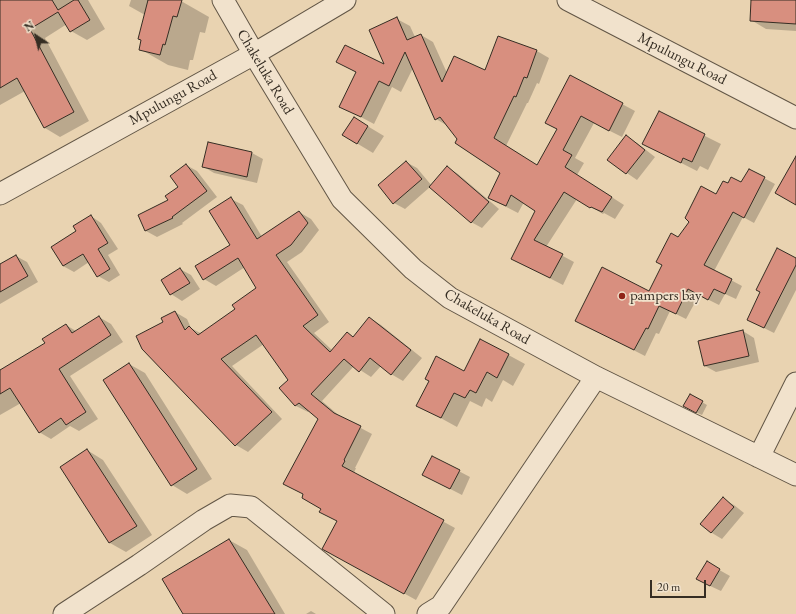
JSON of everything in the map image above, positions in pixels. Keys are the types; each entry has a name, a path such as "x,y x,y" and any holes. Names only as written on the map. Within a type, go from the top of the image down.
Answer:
{"street":[{"name":"Chakeluka Road","path":"223,0 342,199 413,269 450,298 596,377 796,475"},
{"name":"Mpulungu Road","path":"0,194 254,54 345,0"},
{"name":"Mpulungu Road","path":"568,0 796,118"},
{"path":"428,614 441,606 596,377"},
{"path":"759,457 796,383"},
{"path":"64,614 204,520 230,505 250,508 384,614"}],"building":[{"path":"0,0 52,0 58,10 74,0 78,0 90,20 70,32 58,12 30,29 74,112 44,128 17,78 0,88"},
{"path":"148,0 182,0 177,17 173,16 165,45 163,44 160,55 139,50 141,40 138,39"},
{"path":"751,0 796,0 796,24 750,21"},
{"path":"397,17 407,40 421,34 442,82 454,56 485,70 498,36 537,50 527,78 524,77 516,97 514,96 494,138 537,165 557,129 545,123 570,75 623,103 609,131 581,116 563,150 572,155 565,167 612,197 602,212 591,207 590,208 564,192 534,240 563,254 550,278 511,259 535,211 511,195 506,206 488,198 500,173 455,143 457,139 440,117 435,120 405,52 389,86 379,81 361,117 339,107 356,72 336,62 345,45 384,64 369,30"},
{"path":"659,111 705,134 692,162 683,158 681,163 642,144"},
{"path":"354,117 368,126 357,144 342,135"},
{"path":"626,135 645,150 626,174 607,160"},
{"path":"208,142 252,152 247,177 202,167"},
{"path":"796,156 796,205 775,193"},
{"path":"406,161 422,179 393,204 378,185"},
{"path":"186,164 207,191 172,217 173,218 145,231 138,215 168,200 165,196 178,187 170,176"},
{"path":"447,166 489,202 471,223 429,187"},
{"path":"749,169 765,177 744,218 733,212 704,265 732,279 725,294 714,289 708,300 688,289 676,314 659,306 648,329 646,328 634,350 575,321 602,267 649,291 662,265 656,262 671,233 678,237 689,222 685,218 701,186 716,194 723,181 728,183 731,177 741,182"},
{"path":"231,197 257,239 299,211 308,223 291,245 276,255 318,315 303,326 330,352 347,332 353,337 369,317 411,350 391,375 370,358 359,372 344,359 311,394 334,413 361,426 342,466 444,520 404,594 322,549 337,521 319,512 321,509 302,498 303,494 283,484 318,419 299,403 295,406 279,388 288,380 256,335 221,359 272,412 235,446 142,349 136,336 163,322 161,318 175,311 185,330 189,326 198,335 235,309 232,305 256,288 238,258 203,280 195,266 230,245 209,211"},
{"path":"91,215 108,243 98,249 110,269 97,277 83,254 63,266 51,247 76,231 73,226"},
{"path":"777,248 796,258 796,265 764,328 747,320 760,292 756,290"},
{"path":"16,255 28,276 0,292 0,264"},
{"path":"180,268 190,283 170,295 161,280"},
{"path":"99,316 111,335 59,369 86,412 66,425 61,418 39,433 10,388 0,394 0,370 45,343 42,339 66,324 72,333"},
{"path":"743,330 749,356 704,366 698,341"},
{"path":"480,339 509,354 497,378 487,372 476,393 470,390 465,398 454,393 441,418 416,406 429,381 425,379 436,356 464,371"},
{"path":"129,363 197,469 171,486 103,380"},
{"path":"690,394 703,401 696,413 683,406"},
{"path":"87,449 137,526 109,543 60,467"},
{"path":"432,456 460,470 450,489 422,475"},
{"path":"723,497 734,507 711,533 700,524"},
{"path":"229,539 275,614 183,614 162,579"},
{"path":"707,561 720,569 710,586 696,579"}],"place":[{"name":"pampers bay","path":"622,296"}]}
